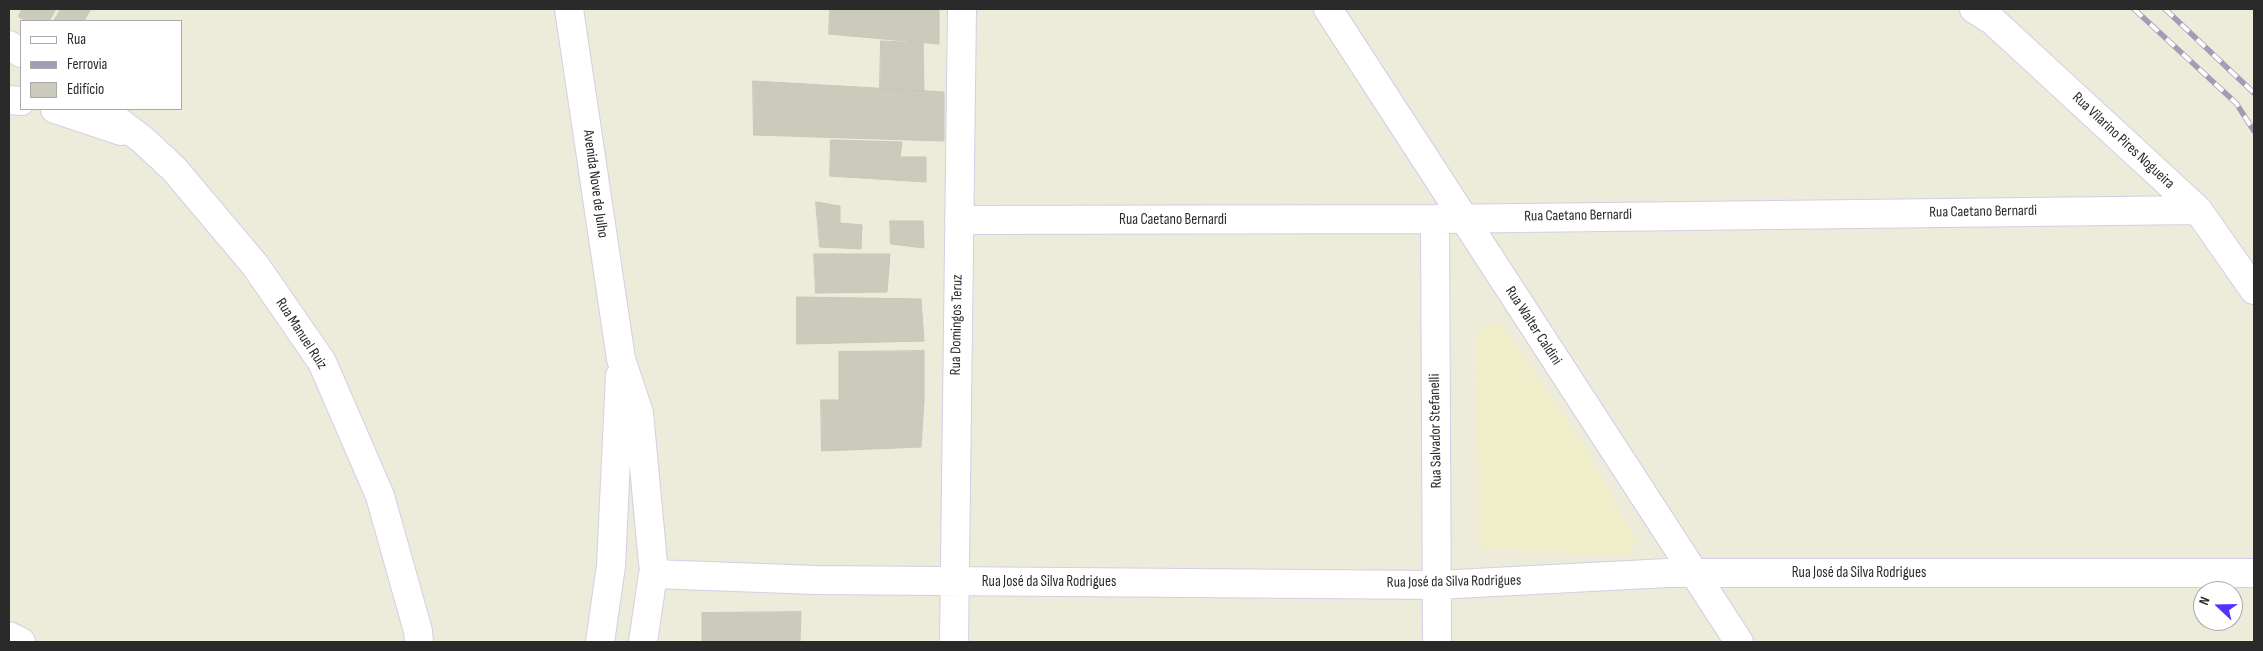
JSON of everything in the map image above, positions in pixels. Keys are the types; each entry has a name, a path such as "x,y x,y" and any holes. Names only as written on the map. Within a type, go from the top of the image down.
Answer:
{"street":[{"name":"Avenida Nove de Julho","path":"569,9 621,359 639,413 653,568 644,642"},
{"name":"Rua Domingos Teruz","path":"954,642 953,581 962,9"},
{"name":"Rua Walter Caldini","path":"1328,9 1462,218 1696,573 1739,642"},
{"name":"Rua Vilarino Pires Nogueira","path":"1974,9 1993,21 2198,210 2254,290"},
{"path":"9,45 20,52"},
{"path":"58,110 143,140"},
{"name":"Rua Manuel Ruiz","path":"103,110 143,140 174,169 255,265 322,362 380,496 418,630 419,642"},
{"name":"Rua Caetano Bernardi","path":"959,220 1435,219 2198,210"},
{"name":"Rua Salvador Stefanelli","path":"1435,219 1437,642"},
{"name":"Avenida Nove de Julho","path":"600,642 611,566 621,359"},
{"path":"611,566 616,556 625,549 636,548 647,553 653,568"},
{"name":"Rua José da Silva Rodrigues","path":"653,568 816,580 1437,585 1696,573 2254,573"},
{"path":"9,636 20,642"}],"shaded area":[{"path":"1492,324 1504,328 1587,451 1636,542 1628,556 1481,548 1475,341 1483,326"}],"building":[{"path":"22,9 56,9 50,20 24,20 19,17"},
{"path":"61,9 91,9 85,20 55,20"},
{"path":"830,9 939,9 939,44 829,34"},
{"path":"881,41 923,43 924,91 880,89"},
{"path":"753,81 944,92 944,141 754,135"},
{"path":"831,140 902,142 900,157 926,157 926,182 830,176"},
{"path":"816,202 840,206 840,223 862,225 861,249 820,247"},
{"path":"890,221 923,221 924,248 891,244"},
{"path":"814,254 890,254 887,292 816,293"},
{"path":"797,297 921,299 924,341 797,344"},
{"path":"924,351 924,400 839,400 839,352"},
{"path":"821,400 924,400 921,447 822,451"},
{"path":"801,612 800,642 702,642 702,613"}],"railway":[{"path":"2134,9 2236,103 2254,131"},
{"path":"2165,9 2254,93"}]}
